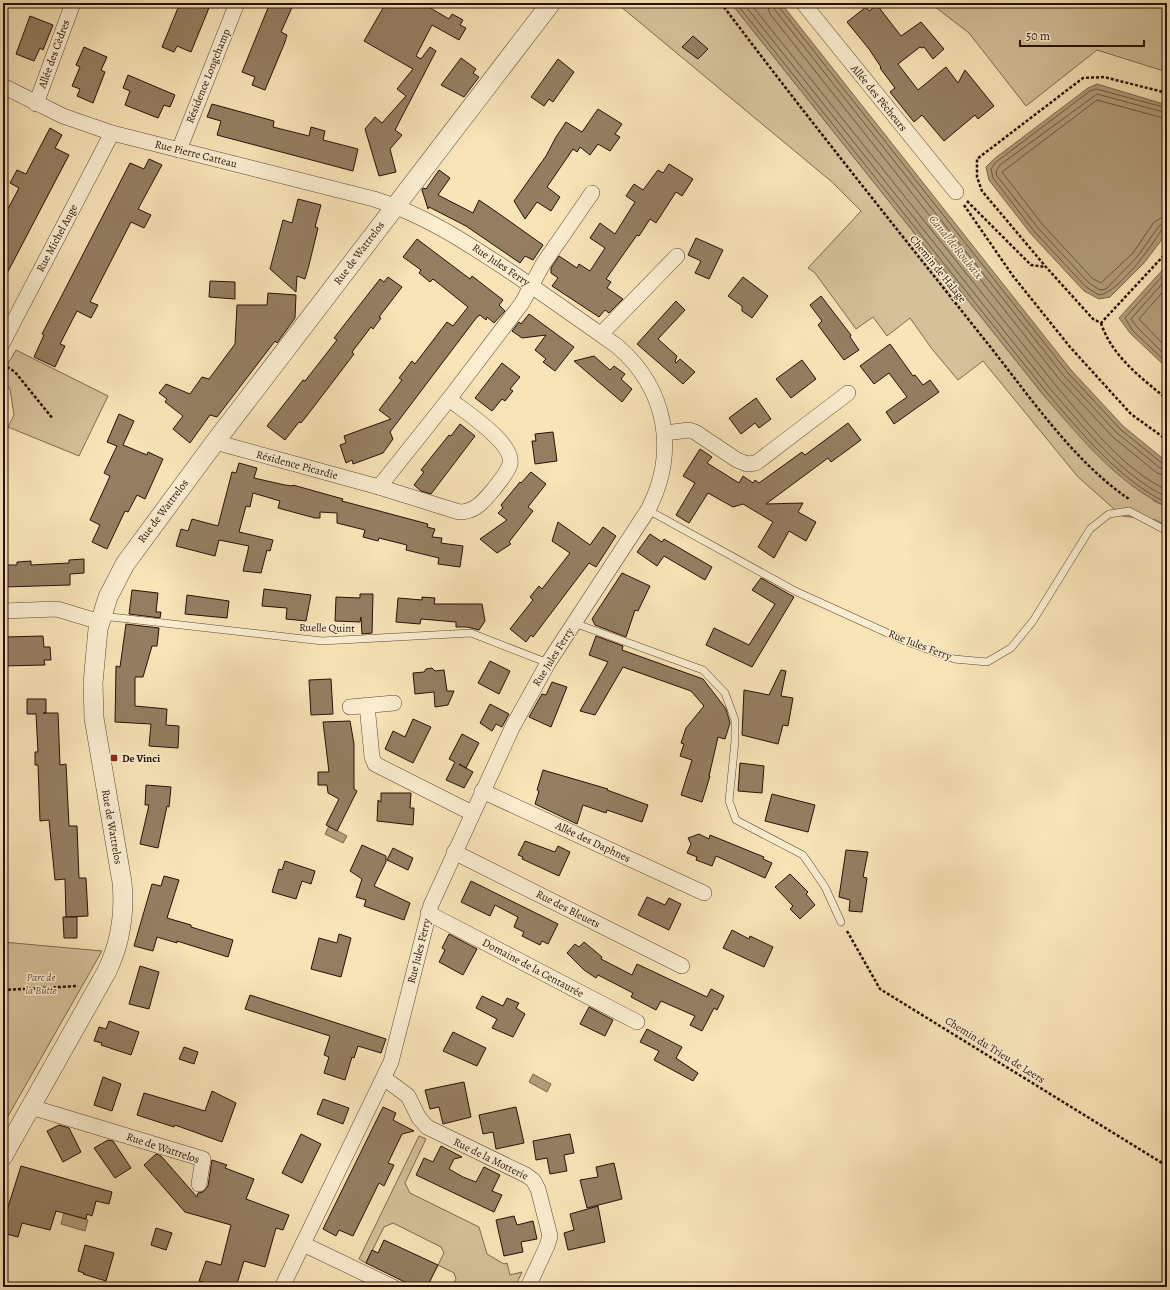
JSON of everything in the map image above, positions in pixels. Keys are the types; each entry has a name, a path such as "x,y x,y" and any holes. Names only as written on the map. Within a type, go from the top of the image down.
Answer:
{"street":[{"name":"Allée des Cèdres","path":"36,104 73,3"},
{"name":"Résidence Longchamp","path":"179,150 238,3"},
{"name":"Rue de Wattrelos","path":"3,1156 94,995 115,954 121,932 123,912 122,882 93,706 94,654 101,619 112,587 125,564 215,442 550,3"},
{"name":"Allée des Pêcheurs","path":"803,3 956,192"},
{"name":"Rue Pierre Catteau","path":"3,86 36,104 63,116 112,133 350,192 394,206"},
{"name":"Rue Michel Ange","path":"3,342 112,133"},
{"path":"379,487 449,399 522,303 543,264 592,193"},
{"name":"Rue Jules Ferry","path":"282,1287 384,1078 395,1050 428,913 482,791 523,706 548,663 648,510 661,481 664,463 665,433 657,402 640,369 630,356 601,334 461,239 394,206"},
{"path":"601,334 677,256"},
{"path":"665,433 689,430 695,432 737,460 747,464 756,463 848,393"},
{"name":"Résidence Picardie","path":"215,442 379,487 458,512 468,512 476,508 484,500 507,472 510,462 508,453 498,438 449,399"},
{"path":"3,611 57,609 101,619"},
{"path":"350,707 394,703"},
{"path":"367,705 374,764 472,814"},
{"name":"Allée des Daphnes","path":"482,791 704,893"},
{"name":"Rue des Bleuets","path":"454,852 682,966"},
{"name":"Domaine de la Centaurée","path":"428,913 637,1022"},
{"name":"Rue de la Motterie","path":"384,1078 408,1096 419,1118 427,1127 526,1175 536,1184 550,1236 547,1246 528,1287"},
{"name":"Rue de Wattrelos","path":"31,1107 204,1159 198,1184"},
{"path":"303,1244 393,1287"}],"lane":[{"name":"Rue Jules Ferry","path":"648,510 795,592 919,646 954,659 987,662 1011,648 1033,622 1090,529 1109,514 1129,511 1167,531"},
{"name":"Ruelle Quint","path":"101,619 322,641 471,633 548,663"},
{"name":"Rue Jules Ferry","path":"574,623 703,670 725,693 734,720 735,741 729,802 736,820 803,855 824,887 841,922"}],"path":[{"name":"Chemin de Halage","path":"721,3 849,167 878,207 1058,432 1112,487 1134,502"},
{"path":"1167,93 1104,77 1083,78 976,159 977,177 982,191 1046,267 1093,319 1101,323 1105,337 1131,368 1167,399"},
{"path":"956,192 972,205 1032,265 1046,267"},
{"path":"956,192 1013,276 1070,347 1131,414 1167,440"},
{"path":"1101,323 1167,252"},
{"path":"3,364 15,372 53,419"},
{"name":"Chemin du Trieu de Leers","path":"841,922 880,989 1167,1166"},
{"path":"3,990 82,986 94,995"}],"green space":[{"path":"624,3 731,3 1045,397 1154,501 1167,507 1167,526 1156,520 1122,516 1078,477 983,361 958,380 932,349 910,318 887,336 873,317 856,329 815,273 808,268 861,211 832,182 620,6"},
{"path":"930,3 1167,3 1167,72 1097,50 1026,106 969,33"},
{"path":"16,350 108,396 79,456 8,427 14,415 10,389 3,379 3,372"},
{"name":"Parc de la Butte","path":"3,942 102,951 3,1125"},
{"path":"419,1136 426,1139 405,1183 410,1193 479,1227 487,1254 504,1264 507,1263 510,1275 522,1272 515,1287 452,1286 456,1279 454,1273 438,1265 444,1253 441,1247 393,1223 384,1227 366,1263 359,1259"}],"water":[{"name":"Canal de Roubaix","path":"731,3 781,3 1071,370 1123,426 1167,462 1167,507 1149,497 1116,472 1086,443 1045,397"},
{"path":"1097,84 1167,105 1167,229 1160,242 1144,263 1110,297 1099,299 1084,291 1031,234 989,180 986,167 994,159 1088,88"},
{"path":"1167,265 1167,368 1130,333 1119,318"},
{"path":"329,826 347,836 343,843 325,834"},
{"path":"533,1074 551,1084 547,1092 529,1082"},
{"path":"64,1213 88,1220 85,1231 61,1224"}],"building":[{"path":"180,3 211,3 191,52 177,46 174,52 162,47"},
{"path":"270,3 294,3 281,32 287,35 285,42 265,90 252,85 255,77 242,72"},
{"path":"386,3 422,3 449,19 452,14 463,20 460,25 466,28 459,40 432,25 416,56 421,59 430,47 436,51 395,130 402,135 390,149 396,172 379,176 365,129 375,117 382,123 406,96 397,89 413,69 364,41"},
{"path":"877,5 901,36 921,22 944,49 933,59 924,47 920,47 898,64 918,90 946,67 958,83 965,70 994,106 978,119 975,115 944,141 922,115 914,122 890,92 895,88 880,68 881,67 869,49 847,22 866,7 869,11"},
{"path":"30,16 53,25 43,50 40,48 34,61 16,54"},
{"path":"693,36 708,49 698,59 682,47"},
{"path":"84,47 107,57 101,70 105,72 93,103 77,96 80,89 72,86 80,67 76,65"},
{"path":"461,58 476,69 473,73 479,77 464,97 441,85"},
{"path":"558,59 574,72 553,102 549,99 544,106 531,97"},
{"path":"128,75 175,95 170,107 164,105 158,118 125,105 130,91 123,88"},
{"path":"212,104 274,121 273,127 309,136 311,127 325,131 323,140 358,149 353,171 217,135 221,121 207,117"},
{"path":"598,109 622,124 615,134 620,137 610,151 598,144 590,155 580,147 577,152 573,149 547,187 560,197 551,211 537,202 525,219 514,201 546,156 556,137 566,122 582,132"},
{"path":"50,128 62,135 55,148 69,155 3,281 3,218 19,188 10,183 17,170 26,174"},
{"path":"149,159 162,165 138,209 151,215 144,228 131,222 90,302 98,305 91,318 77,311 60,344 65,346 55,367 34,357 44,335 42,334 130,163 144,169"},
{"path":"669,164 693,179 682,196 676,192 656,223 650,219 606,279 611,282 607,288 623,299 609,313 605,310 599,317 552,286 558,278 551,273 551,268 559,256 577,268 579,264 590,271 605,248 590,238 600,223 615,234 635,202 626,196 634,184 643,190 658,170 663,173"},
{"path":"439,170 450,178 438,195 473,213 479,200 498,213 543,245 533,260 525,256 520,263 466,226 429,207 428,209 422,190 423,188 426,189"},
{"path":"298,199 321,205 315,227 318,228 305,279 297,276 296,292 270,269 283,220 292,223"},
{"path":"696,238 723,250 709,279 695,273 701,261 688,255"},
{"path":"417,239 470,279 472,276 503,300 499,305 505,311 494,323 487,317 486,320 480,315 477,317 390,432 393,439 383,453 353,464 352,460 346,463 340,445 346,443 344,436 391,419 379,410 402,380 399,378 412,361 415,364 447,322 453,326 468,307 433,279 430,282 419,273 421,270 403,257"},
{"path":"388,277 402,287 379,317 381,318 373,329 371,327 352,352 354,354 309,413 301,423 299,422 285,440 267,426 337,340 334,338 380,279 384,282"},
{"path":"743,277 768,296 752,318 742,311 742,306 728,296"},
{"path":"210,281 235,282 235,299 209,297"},
{"path":"268,293 296,295 295,318 277,343 275,341 217,417 210,415 190,443 173,429 183,416 165,402 167,399 159,393 166,384 190,394 202,377 209,379 235,344 237,305 267,305"},
{"path":"821,296 851,335 850,337 859,350 844,360 818,325 822,321 810,305"},
{"path":"676,301 685,310 658,339 677,356 676,363 680,359 695,372 683,384 637,344"},
{"path":"529,314 574,347 555,371 543,362 546,359 535,350 546,335 522,338 512,331 519,322 521,324"},
{"path":"890,344 913,376 915,375 923,385 930,380 939,392 894,424 886,412 907,397 889,373 874,384 860,366"},
{"path":"594,356 610,370 614,366 625,374 621,379 632,389 622,402 574,361"},
{"path":"802,360 816,379 791,398 776,379"},
{"path":"502,363 520,377 510,389 513,391 505,401 502,399 492,411 475,398"},
{"path":"756,398 771,419 759,428 755,423 741,434 729,418"},
{"path":"119,414 134,421 123,445 147,455 148,452 163,459 145,499 137,495 128,512 125,511 107,549 92,542 100,525 90,520 110,476 104,473 117,446 107,442"},
{"path":"848,423 861,440 831,462 828,458 766,504 803,503 798,512 816,522 806,541 789,531 774,558 758,547 773,522 743,504 733,507 708,493 689,523 676,515 695,483 683,476 700,449 712,457 707,463 739,483 743,476 753,483 755,480 759,483 802,452 805,455"},
{"path":"460,424 475,436 431,494 421,491 414,485 424,472 421,470 449,435 451,436"},
{"path":"553,432 557,461 535,464 532,441 536,441 535,434"},
{"path":"239,463 257,468 254,478 285,485 293,485 343,499 342,501 428,524 427,527 435,529 432,537 442,538 441,543 463,546 460,567 438,564 439,558 406,550 407,545 379,538 378,541 363,537 365,530 337,523 337,513 320,512 320,518 315,518 278,508 280,501 253,493 250,507 246,506 239,532 273,540 270,551 267,550 261,573 243,571 249,546 219,540 215,556 176,546 181,529 188,531 192,519 218,526 232,472 236,473"},
{"path":"531,472 546,484 528,507 533,511 509,542 511,544 497,553 480,539 507,520 498,513 503,508 501,505 520,482 521,483"},
{"path":"558,522 590,545 603,527 616,536 596,567 589,563 533,637 531,635 526,642 510,629 533,600 530,597 539,586 542,589 570,553 552,541"},
{"path":"650,534 662,542 664,539 712,567 705,580 664,556 657,566 637,552"},
{"path":"84,559 84,573 70,574 70,585 3,587 3,565 17,565 17,562 31,561 31,565 69,563 69,560"},
{"path":"622,573 650,586 638,611 635,610 626,637 595,625 592,619"},
{"path":"761,578 794,597 752,667 706,645 714,628 749,645 775,604 752,590"},
{"path":"264,589 311,595 306,621 286,619 287,608 262,606"},
{"path":"132,590 158,593 156,612 161,612 160,618 129,614"},
{"path":"360,594 373,594 372,633 362,634 361,617 360,622 335,621 336,597 360,598"},
{"path":"187,595 229,601 227,618 185,614"},
{"path":"422,597 435,598 434,604 482,604 485,621 479,630 467,627 456,627 456,622 421,619 420,624 396,622 398,598 422,600"},
{"path":"126,624 159,628 157,646 152,646 143,677 135,677 135,706 167,709 166,725 179,726 178,748 149,746 151,724 115,722 116,666 120,667"},
{"path":"43,636 44,647 50,647 51,660 44,660 45,665 3,666 5,637"},
{"path":"596,636 623,646 622,650 703,679 726,709 730,723 725,739 718,737 710,776 702,802 681,795 692,760 680,756 684,744 681,743 686,728 704,706 691,691 623,667 595,715 580,711 608,662 589,655"},
{"path":"490,661 510,671 499,694 478,683"},
{"path":"432,668 435,671 444,670 447,691 454,691 448,705 435,707 434,692 415,694 413,673 424,672 426,669"},
{"path":"781,670 786,671 781,696 793,698 788,726 783,725 778,744 742,735 744,690 769,695"},
{"path":"331,679 333,714 311,715 309,680"},
{"path":"552,682 567,687 551,727 529,717 542,694 546,695"},
{"path":"27,699 46,699 46,713 58,713 60,765 66,764 69,826 77,826 79,878 86,878 88,916 66,917 65,879 55,880 49,820 40,821 38,765 35,765 35,752 38,752 36,714 27,714"},
{"path":"490,704 509,714 502,727 496,724 492,731 480,723"},
{"path":"413,719 431,727 413,763 385,749 393,731 405,737"},
{"path":"350,721 354,744 354,789 357,791 337,831 326,825 339,799 328,793 327,785 318,785 318,772 329,772 323,722"},
{"path":"462,734 479,743 466,768 473,772 464,788 446,780 455,762 449,759"},
{"path":"740,763 764,766 762,793 738,791"},
{"path":"543,770 608,789 607,790 648,805 642,822 607,810 606,813 583,805 577,824 535,804 539,791 537,790"},
{"path":"146,785 171,787 169,807 167,806 158,848 140,844 149,805 145,805"},
{"path":"381,793 411,793 410,808 414,808 413,825 377,821 378,800 381,802"},
{"path":"772,794 815,805 808,832 765,821"},
{"path":"699,834 709,839 710,835 764,857 763,859 772,863 765,878 716,856 712,866 696,860 697,857 687,853 691,844 688,838"},
{"path":"525,841 555,852 558,846 570,852 559,876 522,859 523,857 518,855"},
{"path":"362,845 386,856 386,862 374,886 410,903 404,920 364,906 366,900 356,897 362,879 350,871"},
{"path":"393,848 413,858 408,870 387,860"},
{"path":"846,850 868,852 863,877 867,878 862,912 849,911 850,900 839,897"},
{"path":"285,861 315,871 311,884 302,881 296,899 272,892 279,869 282,870"},
{"path":"790,874 808,892 806,894 815,905 800,919 790,909 793,906 775,887"},
{"path":"164,876 179,880 167,918 233,940 228,957 177,941 177,943 157,937 153,951 134,946 152,884 161,886"},
{"path":"471,881 558,924 548,944 542,941 540,945 522,936 524,932 514,927 518,917 495,905 490,916 461,902"},
{"path":"647,897 665,905 669,898 681,904 669,930 638,915"},
{"path":"63,917 77,917 77,938 64,938"},
{"path":"732,930 749,939 750,936 773,947 764,967 723,948"},
{"path":"339,934 351,938 341,977 311,969 319,938 337,943"},
{"path":"449,934 477,949 463,975 439,962 445,950 442,948"},
{"path":"584,942 602,957 601,959 632,975 637,964 707,997 711,989 724,996 717,1010 714,1008 702,1031 690,1025 695,1016 661,1001 656,1010 631,997 633,993 598,975 596,978 584,970 567,953 575,944 579,947"},
{"path":"140,966 159,972 149,1009 129,1004"},
{"path":"250,995 386,1039 381,1053 358,1046 354,1058 352,1057 345,1080 324,1073 329,1057 324,1055 330,1036 245,1009"},
{"path":"482,996 503,1006 507,998 519,1003 516,1008 525,1014 513,1037 492,1028 497,1019 476,1008"},
{"path":"589,1007 613,1020 605,1036 580,1024"},
{"path":"109,1021 139,1032 131,1055 101,1045 102,1043 94,1041 99,1027 106,1029"},
{"path":"647,1029 682,1047 676,1058 698,1073 693,1081 654,1060 659,1051 640,1042"},
{"path":"453,1032 486,1048 477,1066 443,1051"},
{"path":"184,1047 198,1052 194,1064 179,1059"},
{"path":"103,1077 121,1084 112,1111 94,1105"},
{"path":"464,1082 471,1117 443,1124 439,1107 430,1109 425,1090"},
{"path":"212,1091 236,1103 222,1142 175,1125 174,1127 137,1115 144,1093 205,1111"},
{"path":"323,1099 349,1108 343,1124 317,1114"},
{"path":"383,1107 396,1113 393,1120 414,1131 402,1134 388,1163 394,1165 384,1186 379,1183 353,1236 339,1230 336,1236 323,1229"},
{"path":"516,1107 524,1143 496,1149 493,1132 483,1134 479,1115"},
{"path":"59,1125 69,1128 81,1152 63,1162 47,1131"},
{"path":"301,1134 321,1144 302,1183 282,1173"},
{"path":"570,1134 574,1153 564,1155 567,1171 550,1174 547,1158 536,1160 533,1141"},
{"path":"108,1140 113,1141 131,1168 115,1178 94,1148"},
{"path":"441,1146 462,1157 454,1159 449,1169 463,1177 476,1182 484,1167 500,1175 492,1191 502,1195 494,1212 416,1175 424,1158 433,1162"},
{"path":"156,1154 161,1156 197,1197 198,1193 203,1192 208,1186 212,1160 227,1165 225,1168 254,1179 246,1199 289,1215 283,1230 276,1228 265,1267 244,1261 236,1287 218,1287 199,1281 206,1261 221,1265 231,1225 185,1212 144,1165"},
{"path":"614,1163 622,1199 587,1208 580,1180 598,1177 596,1167"},
{"path":"21,1166 112,1192 109,1204 96,1201 92,1216 87,1214 86,1219 56,1211 50,1230 22,1223 18,1237 3,1233 3,1223"},
{"path":"598,1206 605,1242 568,1250 564,1233 574,1230 570,1214"},
{"path":"514,1216 517,1225 533,1221 537,1239 521,1242 523,1252 504,1256 496,1220"},
{"path":"156,1228 172,1233 166,1250 151,1245"},
{"path":"384,1240 438,1265 427,1287 415,1287 366,1263 372,1250 378,1253"},
{"path":"85,1245 114,1253 106,1281 78,1271"}],"place":[{"name":"De Vinci","path":"114,758"}]}
